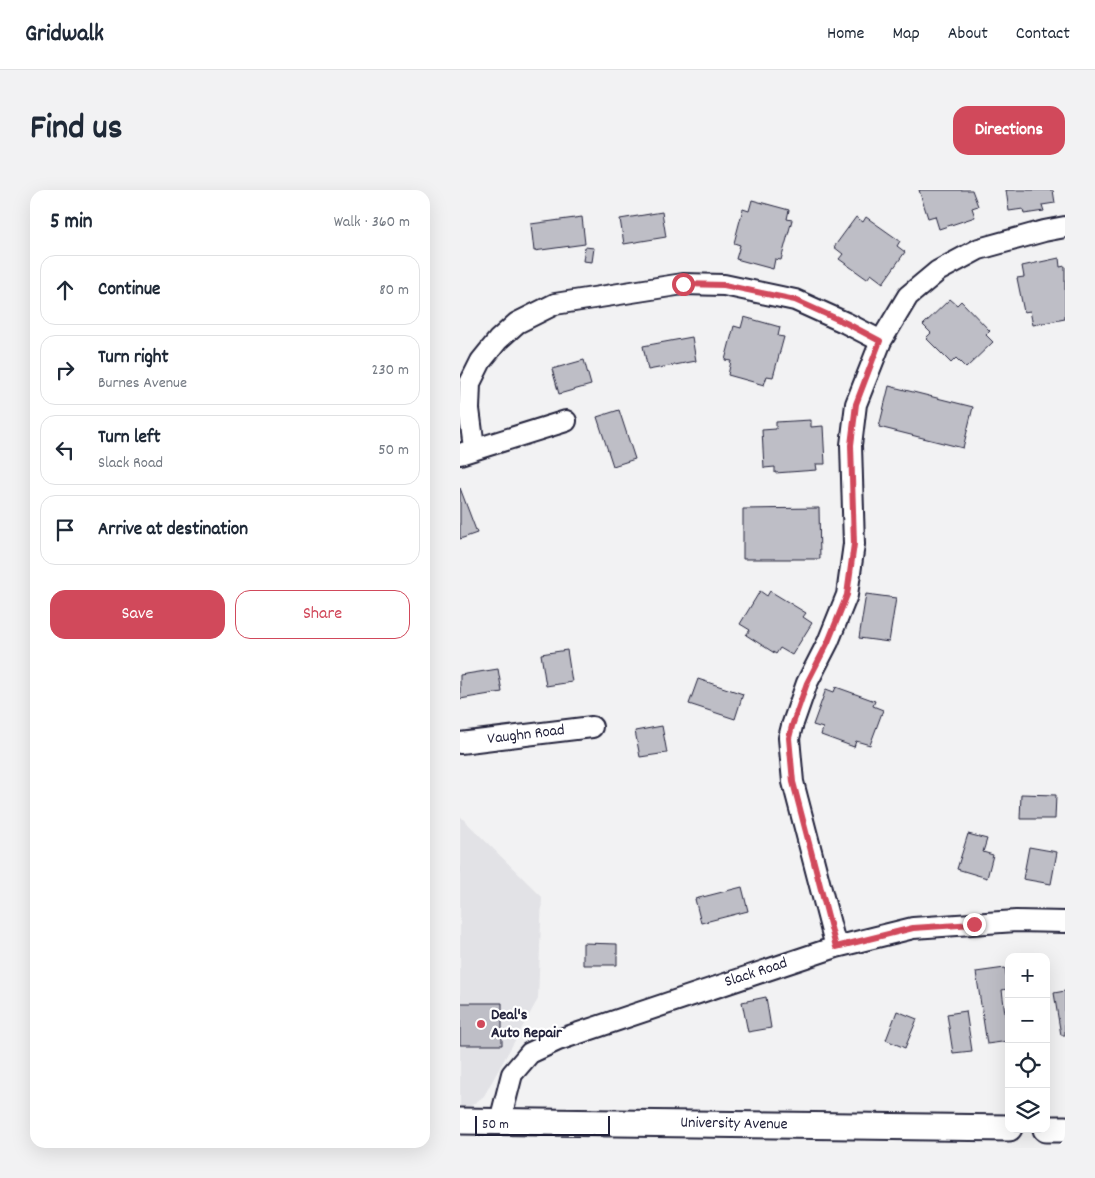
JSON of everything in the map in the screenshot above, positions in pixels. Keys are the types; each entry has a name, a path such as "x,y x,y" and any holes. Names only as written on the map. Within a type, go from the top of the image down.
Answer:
{"main road":[{"name":"University Avenue","path":"460,1121 1005,1128"},
{"path":"1050,1129 1065,1129"}],"street":[{"path":"836,947 793,782 789,738 807,683 828,642 847,595 854,544 851,445 856,404 880,341 908,296 938,271 979,249 1065,227"},
{"path":"566,421 467,451 470,383 481,361 498,340 517,323 555,304 683,284 724,285 795,300 880,341"},
{"name":"Vaughn Road","path":"460,743 592,727"},
{"name":"Slack Road","path":"500,1121 512,1074 530,1053 558,1040 836,947 913,928 1016,921 1065,922"}],"shaded area":[{"path":"460,816 542,897 538,999 484,1096 460,1114"}],"building":[{"path":"919,190 972,190 978,206 972,208 975,217 939,229 935,216 928,218"},
{"path":"1006,190 1053,190 1055,203 1042,205 1044,211 1024,214 1023,209 1009,211"},
{"path":"752,200 789,210 787,219 792,220 781,260 775,259 773,269 736,259 740,245 734,243 743,209 749,211"},
{"path":"662,212 666,237 624,244 620,219"},
{"path":"582,217 585,244 534,251 531,224"},
{"path":"856,217 863,222 866,217 900,241 897,246 905,252 883,283 871,274 867,279 839,259 843,254 834,247"},
{"path":"585,247 594,248 592,262 583,261"},
{"path":"1059,258 1060,267 1065,266 1065,319 1033,325 1030,311 1024,312 1017,278 1024,277 1022,266"},
{"path":"950,299 957,305 961,301 990,331 986,335 993,342 966,368 956,358 951,363 926,338 931,333 923,325"},
{"path":"744,317 780,327 778,336 784,337 773,377 767,376 764,385 728,375 731,361 725,360 734,326 741,328"},
{"path":"692,337 696,361 648,370 643,346"},
{"path":"584,360 591,385 559,394 552,369"},
{"path":"889,386 973,407 963,448 879,427"},
{"path":"619,410 635,459 613,466 597,417"},
{"path":"811,420 811,427 823,426 825,464 816,464 817,470 775,473 775,467 764,468 762,430 776,429 776,422"},
{"path":"460,488 477,533 460,539"},
{"path":"819,508 820,559 743,559 743,509"},
{"path":"760,591 767,596 770,591 806,613 803,617 812,623 792,655 780,648 776,654 746,635 750,630 740,624"},
{"path":"866,594 896,598 889,642 859,638"},
{"path":"567,650 572,682 546,686 541,654"},
{"path":"498,669 502,692 460,699 460,675"},
{"path":"698,679 743,694 735,719 689,704"},
{"path":"836,687 875,701 873,706 883,710 870,745 856,741 854,747 821,735 823,728 813,725 826,689 834,692"},
{"path":"662,726 667,753 640,757 635,731"},
{"path":"1021,794 1056,795 1055,819 1020,819"},
{"path":"968,834 987,839 983,852 993,855 987,878 957,869"},
{"path":"1029,847 1057,852 1051,884 1023,879"},
{"path":"742,887 748,911 701,923 695,899"},
{"path":"583,943 617,944 617,965 583,965"},
{"path":"1005,968 1005,990 1002,990 1005,1013 1005,1042 987,1044 976,972"},
{"path":"1065,991 1065,1035 1061,1035 1054,993"},
{"path":"766,997 771,1028 748,1032 742,1002"},
{"name":"Deal's Auto Repair","path":"460,1003 502,1003 502,1045 460,1045"},
{"path":"897,1011 917,1019 905,1048 886,1040"},
{"path":"966,1011 972,1051 953,1053 947,1014"}],"place":[{"name":"Deal's Auto Repair","path":"481,1024"}],"route":[{"path":"683,284 724,285 795,300 880,341 856,404 851,445 854,544 847,595 828,642 807,683 792,726 789,738 793,782 836,947 913,928 974,924"}]}
